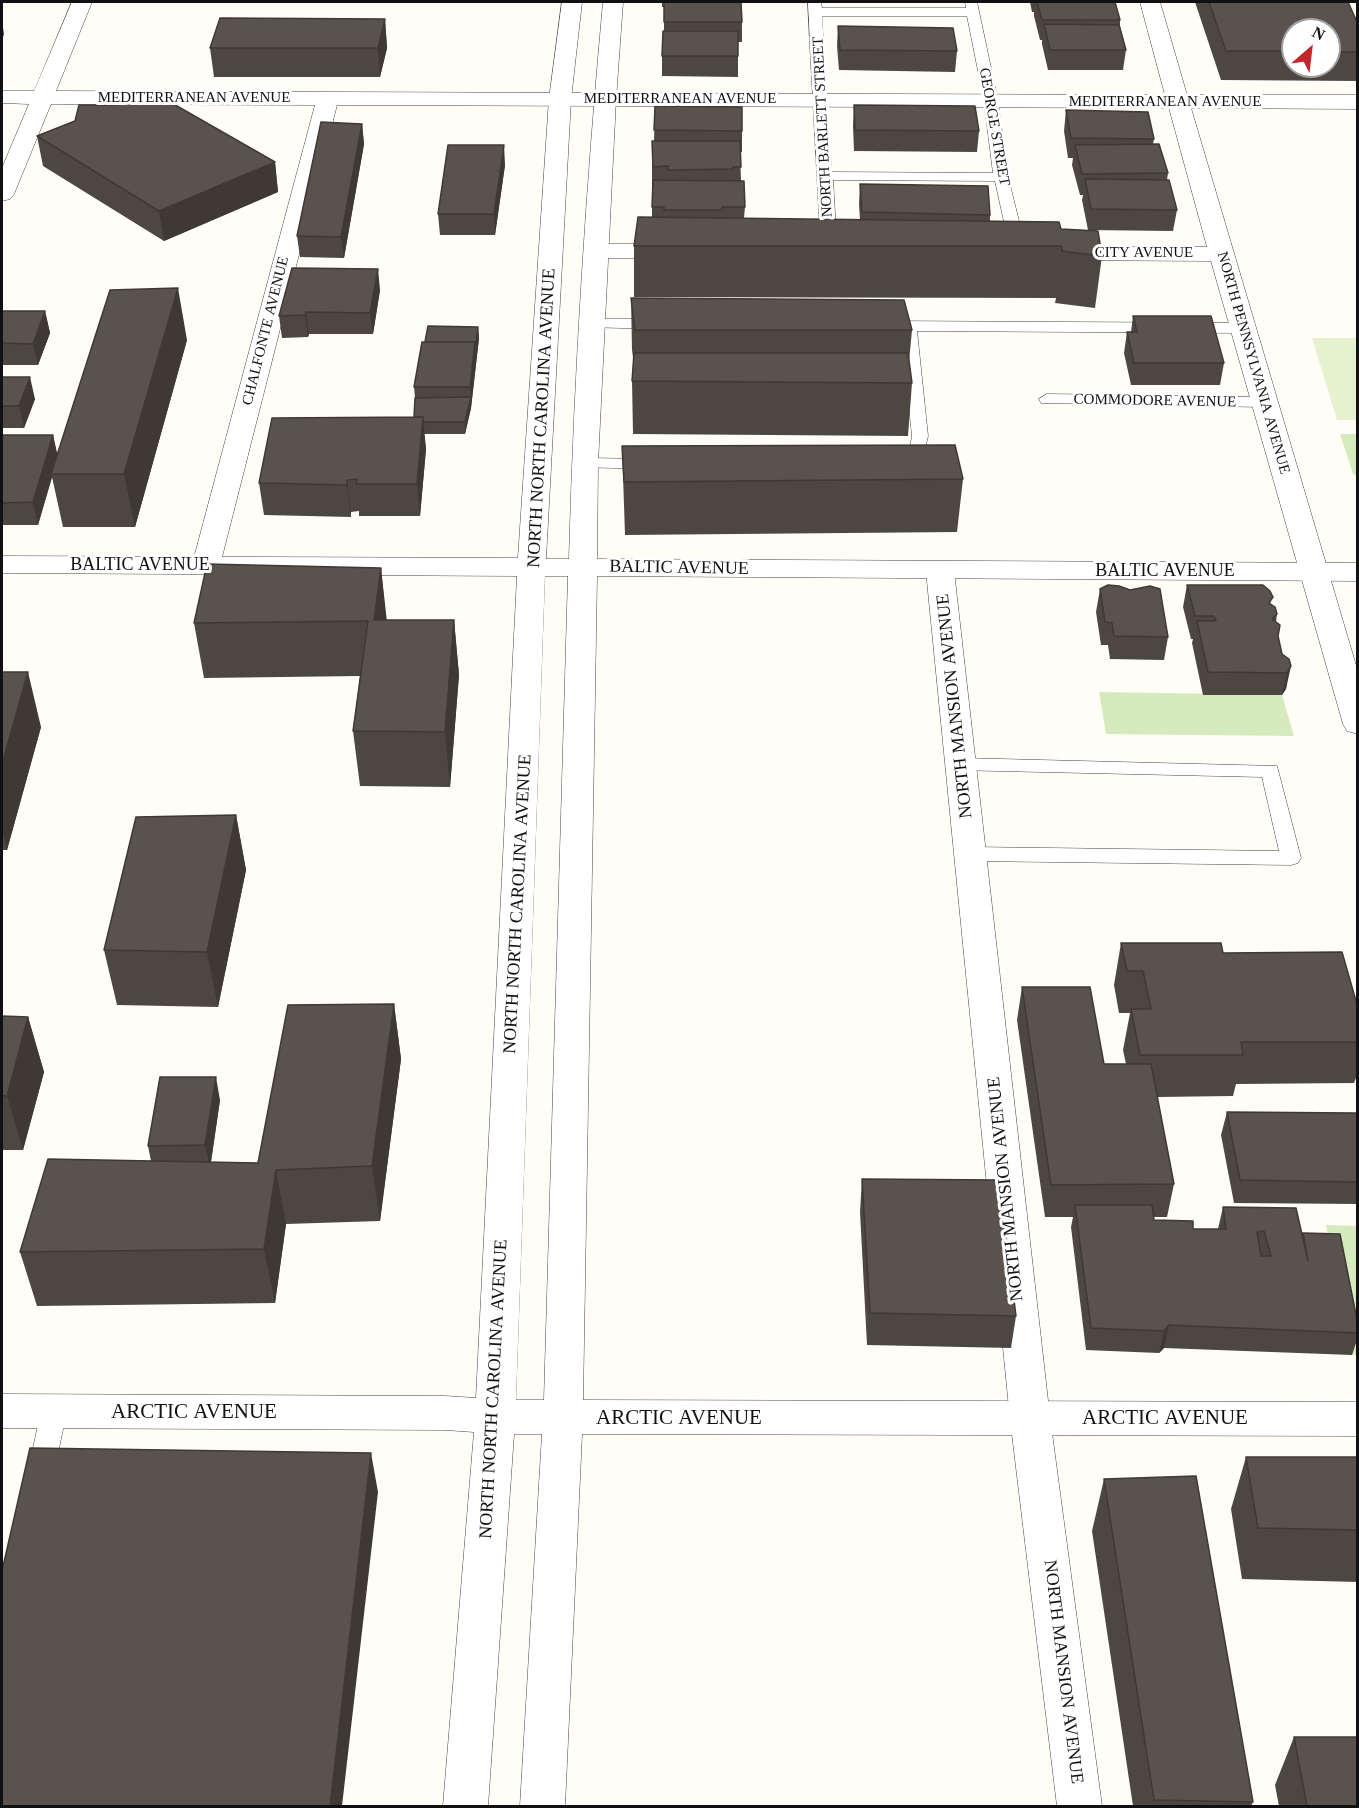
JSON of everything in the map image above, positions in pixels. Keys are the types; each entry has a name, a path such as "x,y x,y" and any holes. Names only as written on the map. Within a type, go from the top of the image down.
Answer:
{"street":[{"path":"2,194 40,97 82,2"},
{"name":"NORTH NORTH CAROLINA AVENUE","path":"465,1806 495,1417 536,463 560,99 572,2"},
{"path":"542,1806 562,1417 585,463 604,99 613,2"},
{"name":"NORTH PENNSYLVANIA AVENUE","path":"1150,2 1244,328 1263,402 1358,724"},
{"name":"MEDITERRANEAN AVENUE","path":"2,97 1358,102"},
{"name":"CHALFONTE AVENUE","path":"206,565 328,98"},
{"path":"597,250 703,251"},
{"name":"CITY AVENUE","path":"1007,253 1222,254"},
{"name":"BALTIC AVENUE","path":"2,564 1358,572"},
{"name":"NORTH MANSION AVENUE","path":"940,571 1030,1418 1080,1806"},
{"name":"ARCTIC AVENUE","path":"2,1411 445,1413 495,1417 1358,1419"}],"lane":[{"path":"815,7 972,7"},
{"name":"NORTH BARLETT STREET","path":"815,7 830,252"},
{"name":"GEORGE STREET","path":"972,7 991,101 1001,177 1007,253"},
{"path":"826,176 1001,177"},
{"path":"592,324 677,325"},
{"path":"863,326 1244,328"},
{"path":"881,466 905,461 918,450 920,436 909,327"},
{"name":"COMMODORE AVENUE","path":"1047,399 1263,402"},
{"path":"585,463 671,464"},
{"path":"961,765 1270,771 1291,858 970,854"},
{"path":"35,1499 54,1412"}],"green space":[{"path":"1312,338 1357,338 1357,420 1337,420"},
{"path":"1340,434 1357,434 1357,476 1353,474"},
{"path":"1099,692 1282,695 1294,736 1106,734"},
{"path":"1326,1225 1357,1226 1357,1355 1352,1355"}],"building":[{"path":"664,2 741,2 742,22 664,22"},
{"path":"1037,2 1115,2 1120,20 1042,20"},
{"path":"1209,2 1348,2 1358,24 1358,52 1341,52 1341,18 1281,18 1281,51 1226,51"},
{"path":"220,18 385,19 378,48 210,48"},
{"path":"1044,24 1119,25 1126,50 1050,50"},
{"path":"838,26 953,28 957,51 840,50"},
{"path":"663,31 738,31 738,56 662,56"},
{"path":"149,90 275,162 159,211 37,136 75,121 79,105 116,105"},
{"path":"854,105 975,106 979,131 855,130"},
{"path":"655,106 742,107 742,131 654,130"},
{"path":"1066,110 1148,112 1154,139 1071,138"},
{"path":"321,122 362,124 341,237 297,236"},
{"path":"652,141 740,141 741,167 668,170 668,166 653,167"},
{"path":"1159,144 1168,173 1082,174 1075,145"},
{"path":"448,145 504,145 494,214 438,214"},
{"path":"1085,179 1169,180 1177,210 1091,209"},
{"path":"653,180 744,181 745,207 722,207 722,210 664,210 664,207 652,207"},
{"path":"860,184 988,186 990,215 862,212"},
{"path":"638,217 1059,222 1061,229 1098,231 1102,256 1062,251 1062,246 634,246"},
{"path":"292,268 378,269 370,313 306,312 305,315 279,316"},
{"path":"178,288 124,474 51,474 110,290"},
{"path":"631,298 904,300 912,330 635,330"},
{"path":"2,311 45,311 33,344 2,343"},
{"path":"1133,316 1211,316 1224,363 1134,363 1127,332 1137,332"},
{"path":"428,326 478,327 475,352 475,342 425,342"},
{"path":"422,342 475,342 470,387 414,387"},
{"path":"634,353 908,353 912,383 632,381"},
{"path":"2,377 30,377 19,406 2,406"},
{"path":"471,397 465,422 423,422 423,417 414,417 415,398"},
{"path":"423,417 417,484 356,484 357,479 347,480 347,485 259,483 272,418"},
{"path":"2,435 53,435 33,502 2,503"},
{"path":"955,445 963,479 624,482 622,446"},
{"path":"207,564 381,568 374,620 454,620 445,732 353,731 368,621 194,623"},
{"path":"1108,585 1130,590 1150,586 1160,589 1168,637 1114,636 1112,623 1105,622 1100,589"},
{"path":"1187,585 1263,585 1270,591 1273,597 1269,603 1275,607 1277,614 1272,619 1280,625 1278,636 1282,654 1289,659 1291,666 1287,673 1208,672 1197,621 1216,621 1214,616 1195,616"},
{"path":"2,672 28,672 2,764"},
{"path":"236,815 207,952 104,950 136,817"},
{"path":"1121,943 1221,943 1223,953 1342,952 1358,1008 1358,1042 1241,1042 1243,1055 1140,1055 1131,1009 1151,1009 1143,971 1127,971"},
{"path":"1022,987 1090,987 1104,1064 1151,1064 1174,1184 1051,1185"},
{"path":"394,1004 372,1166 276,1170 264,1249 20,1252 48,1159 258,1163 288,1005"},
{"path":"2,1016 28,1017 7,1096 2,1095"},
{"path":"160,1077 216,1077 205,1145 148,1146"},
{"path":"1227,1112 1356,1113 1358,1117 1358,1182 1240,1180"},
{"path":"862,1179 999,1180 1016,1316 870,1313"},
{"path":"1075,1205 1152,1205 1154,1220 1193,1221 1193,1229 1226,1229 1223,1207 1296,1208 1308,1261 1303,1233 1340,1234 1358,1333 1169,1325 1164,1331 1091,1328","holes":["1264,1231 1271,1256 1261,1256 1257,1232"]},
{"path":"30,1448 371,1453 330,1806 2,1806 2,1571"},
{"path":"1246,1457 1358,1457 1358,1530 1258,1528"},
{"path":"1196,1476 1253,1802 1154,1800 1104,1479"},
{"path":"1294,1737 1358,1737 1358,1806 1307,1806"}]}
